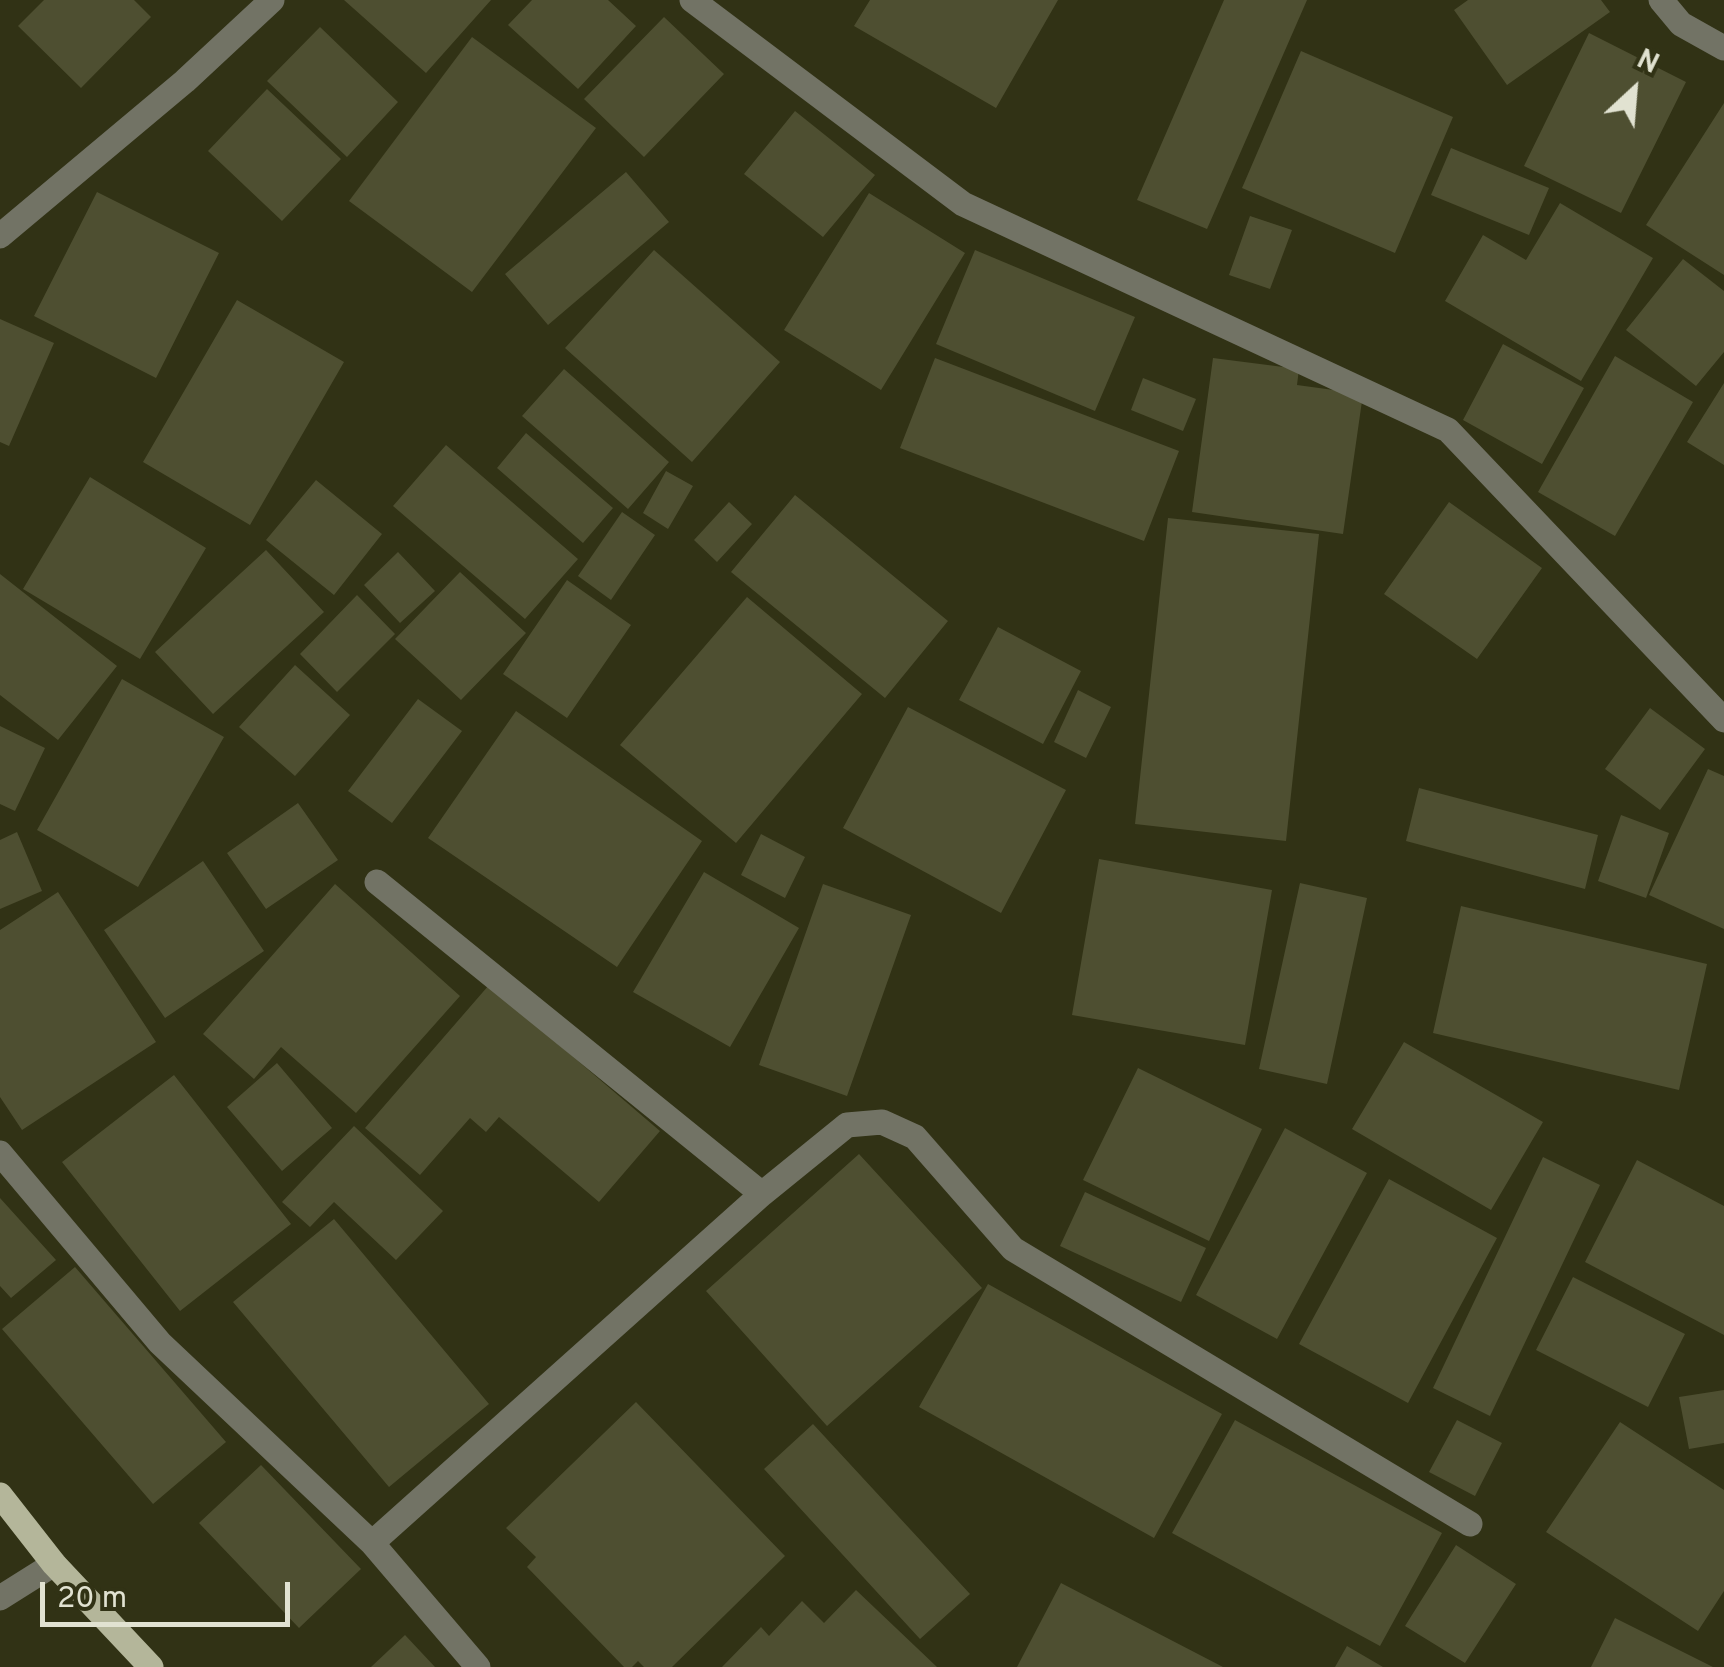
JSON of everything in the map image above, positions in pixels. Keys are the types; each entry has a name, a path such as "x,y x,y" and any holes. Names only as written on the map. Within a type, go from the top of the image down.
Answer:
{"main road":[{"path":"0,1495 54,1564 151,1667"}],"street":[{"path":"0,236 185,81 272,0"},
{"path":"692,0 963,204 1448,430 1724,720"},
{"path":"1661,0 1681,24 1724,48"},
{"path":"377,882 762,1194"},
{"path":"372,1544 762,1194 848,1125 882,1122 915,1137 1013,1249 1470,1524"},
{"path":"0,1152 160,1343 372,1544 478,1667"},
{"path":"0,1598 54,1564"}],"building":[{"path":"44,0 134,0 151,17 81,88 18,26"},
{"path":"344,0 491,0 426,73"},
{"path":"532,0 608,0 636,26 578,89 508,25"},
{"path":"870,0 1058,0 996,108 854,26"},
{"path":"1224,0 1307,0 1207,229 1137,200"},
{"path":"1468,0 1601,0 1610,12 1507,85 1454,10"},
{"path":"664,17 724,74 644,157 584,99"},
{"path":"320,27 398,102 347,157 267,81"},
{"path":"1589,33 1686,82 1621,213 1524,166"},
{"path":"472,37 596,128 472,292 349,201"},
{"path":"1301,51 1453,117 1395,253 1242,188"},
{"path":"267,89 341,159 282,221 208,151"},
{"path":"1724,103 1724,275 1646,225"},
{"path":"795,111 875,175 823,237 744,174"},
{"path":"1451,148 1549,188 1529,235 1431,195"},
{"path":"626,172 669,222 548,325 505,274"},
{"path":"97,192 219,253 156,378 34,316"},
{"path":"869,193 965,253 881,390 784,330"},
{"path":"1560,203 1653,258 1581,381 1445,301 1483,235 1526,260"},
{"path":"1250,216 1292,230 1270,289 1229,275"},
{"path":"654,250 780,362 692,462 565,348"},
{"path":"975,250 1135,317 1095,411 936,344"},
{"path":"1683,259 1724,291 1724,352 1696,386 1626,330"},
{"path":"237,300 344,362 250,525 143,462"},
{"path":"0,319 54,343 9,446 0,442"},
{"path":"1503,344 1584,388 1542,464 1463,420"},
{"path":"1615,356 1693,402 1615,536 1538,492"},
{"path":"935,358 1179,451 1144,541 900,448"},
{"path":"1213,358 1299,369 1297,385 1363,394 1343,534 1192,512"},
{"path":"564,369 669,462 628,509 522,416"},
{"path":"1143,378 1196,399 1183,431 1131,410"},
{"path":"1724,383 1724,465 1687,442"},
{"path":"526,433 613,508 583,543 497,468"},
{"path":"446,445 578,559 525,619 393,506"},
{"path":"666,471 693,486 668,529 643,513"},
{"path":"90,477 206,548 140,659 23,589"},
{"path":"316,480 382,534 334,595 266,540"},
{"path":"795,495 948,621 885,698 731,572"},
{"path":"729,502 752,524 717,562 694,540"},
{"path":"1449,502 1542,568 1477,659 1384,594"},
{"path":"622,512 655,535 611,600 578,576"},
{"path":"1168,518 1319,534 1286,841 1135,824"},
{"path":"266,550 324,612 213,714 155,652"},
{"path":"398,552 435,591 400,623 364,585"},
{"path":"460,572 526,633 461,700 395,639"},
{"path":"0,574 117,666 58,740 0,695"},
{"path":"567,580 631,625 567,718 503,674"},
{"path":"357,595 395,634 337,692 300,654"},
{"path":"747,597 862,694 736,843 620,745"},
{"path":"998,627 1081,671 1043,744 959,700"},
{"path":"295,665 350,715 295,776 239,727"},
{"path":"122,679 224,737 138,887 37,830"},
{"path":"1078,690 1111,707 1086,758 1054,742"},
{"path":"418,699 462,731 392,823 348,791"},
{"path":"908,707 1066,790 1001,913 843,828"},
{"path":"1650,708 1705,749 1660,810 1605,769"},
{"path":"516,711 702,841 617,967 428,838"},
{"path":"0,726 45,748 15,811 0,804"},
{"path":"1708,769 1724,776 1724,929 1649,895"},
{"path":"1419,788 1598,835 1585,889 1406,841"},
{"path":"298,803 338,860 266,909 227,853"},
{"path":"1621,815 1669,833 1646,898 1598,881"},
{"path":"17,832 42,891 0,909 0,840"},
{"path":"761,834 805,857 785,898 741,875"},
{"path":"1099,859 1272,890 1245,1045 1072,1015"},
{"path":"203,861 264,951 165,1018 104,930"},
{"path":"704,872 799,928 730,1047 633,992"},
{"path":"1300,883 1367,898 1327,1084 1259,1069"},
{"path":"335,884 460,996 356,1113 281,1047 254,1079 203,1034"},
{"path":"823,884 911,915 847,1096 759,1065"},
{"path":"58,892 156,1042 22,1130 0,1097 0,930"},
{"path":"1461,906 1707,964 1679,1090 1433,1033"},
{"path":"489,985 660,1131 599,1202 499,1117 486,1132 470,1118 420,1175 365,1128"},
{"path":"1404,1042 1543,1122 1491,1210 1352,1129"},
{"path":"277,1063 332,1128 282,1171 227,1107"},
{"path":"1138,1068 1262,1129 1209,1241 1083,1180"},
{"path":"174,1075 291,1224 180,1311 62,1162"},
{"path":"354,1126 443,1211 396,1260 334,1202 310,1227 282,1202"},
{"path":"1285,1128 1367,1173 1277,1339 1196,1295"},
{"path":"859,1154 982,1288 827,1426 706,1291"},
{"path":"1543,1157 1600,1185 1490,1416 1433,1388"},
{"path":"1637,1160 1724,1206 1724,1335 1585,1262"},
{"path":"1389,1179 1497,1238 1408,1403 1299,1344"},
{"path":"1085,1192 1206,1248 1181,1302 1060,1246"},
{"path":"0,1198 56,1260 11,1298 0,1286"},
{"path":"334,1219 489,1404 389,1487 233,1302"},
{"path":"75,1267 226,1442 153,1504 2,1329"},
{"path":"1573,1277 1685,1334 1648,1407 1536,1350"},
{"path":"988,1284 1222,1414 1154,1538 919,1407"},
{"path":"1724,1390 1724,1443 1689,1449 1679,1397"},
{"path":"636,1402 785,1556 672,1667 644,1667 638,1661 632,1667 624,1667 527,1567 536,1557 506,1528"},
{"path":"1235,1420 1442,1533 1380,1646 1172,1533"},
{"path":"1457,1420 1502,1443 1475,1496 1429,1472"},
{"path":"1620,1422 1724,1490 1724,1591 1698,1631 1546,1532"},
{"path":"813,1424 970,1594 920,1639 764,1469"},
{"path":"261,1465 361,1569 299,1628 199,1523"},
{"path":"1456,1545 1516,1584 1465,1663 1405,1626"},
{"path":"1061,1583 1223,1667 1017,1667"},
{"path":"856,1590 937,1667 722,1667 761,1627 769,1636 802,1601 824,1623"},
{"path":"1615,1618 1713,1667 1591,1667"},
{"path":"405,1635 435,1667 371,1667"},
{"path":"1347,1646 1383,1667 1335,1667"}]}
